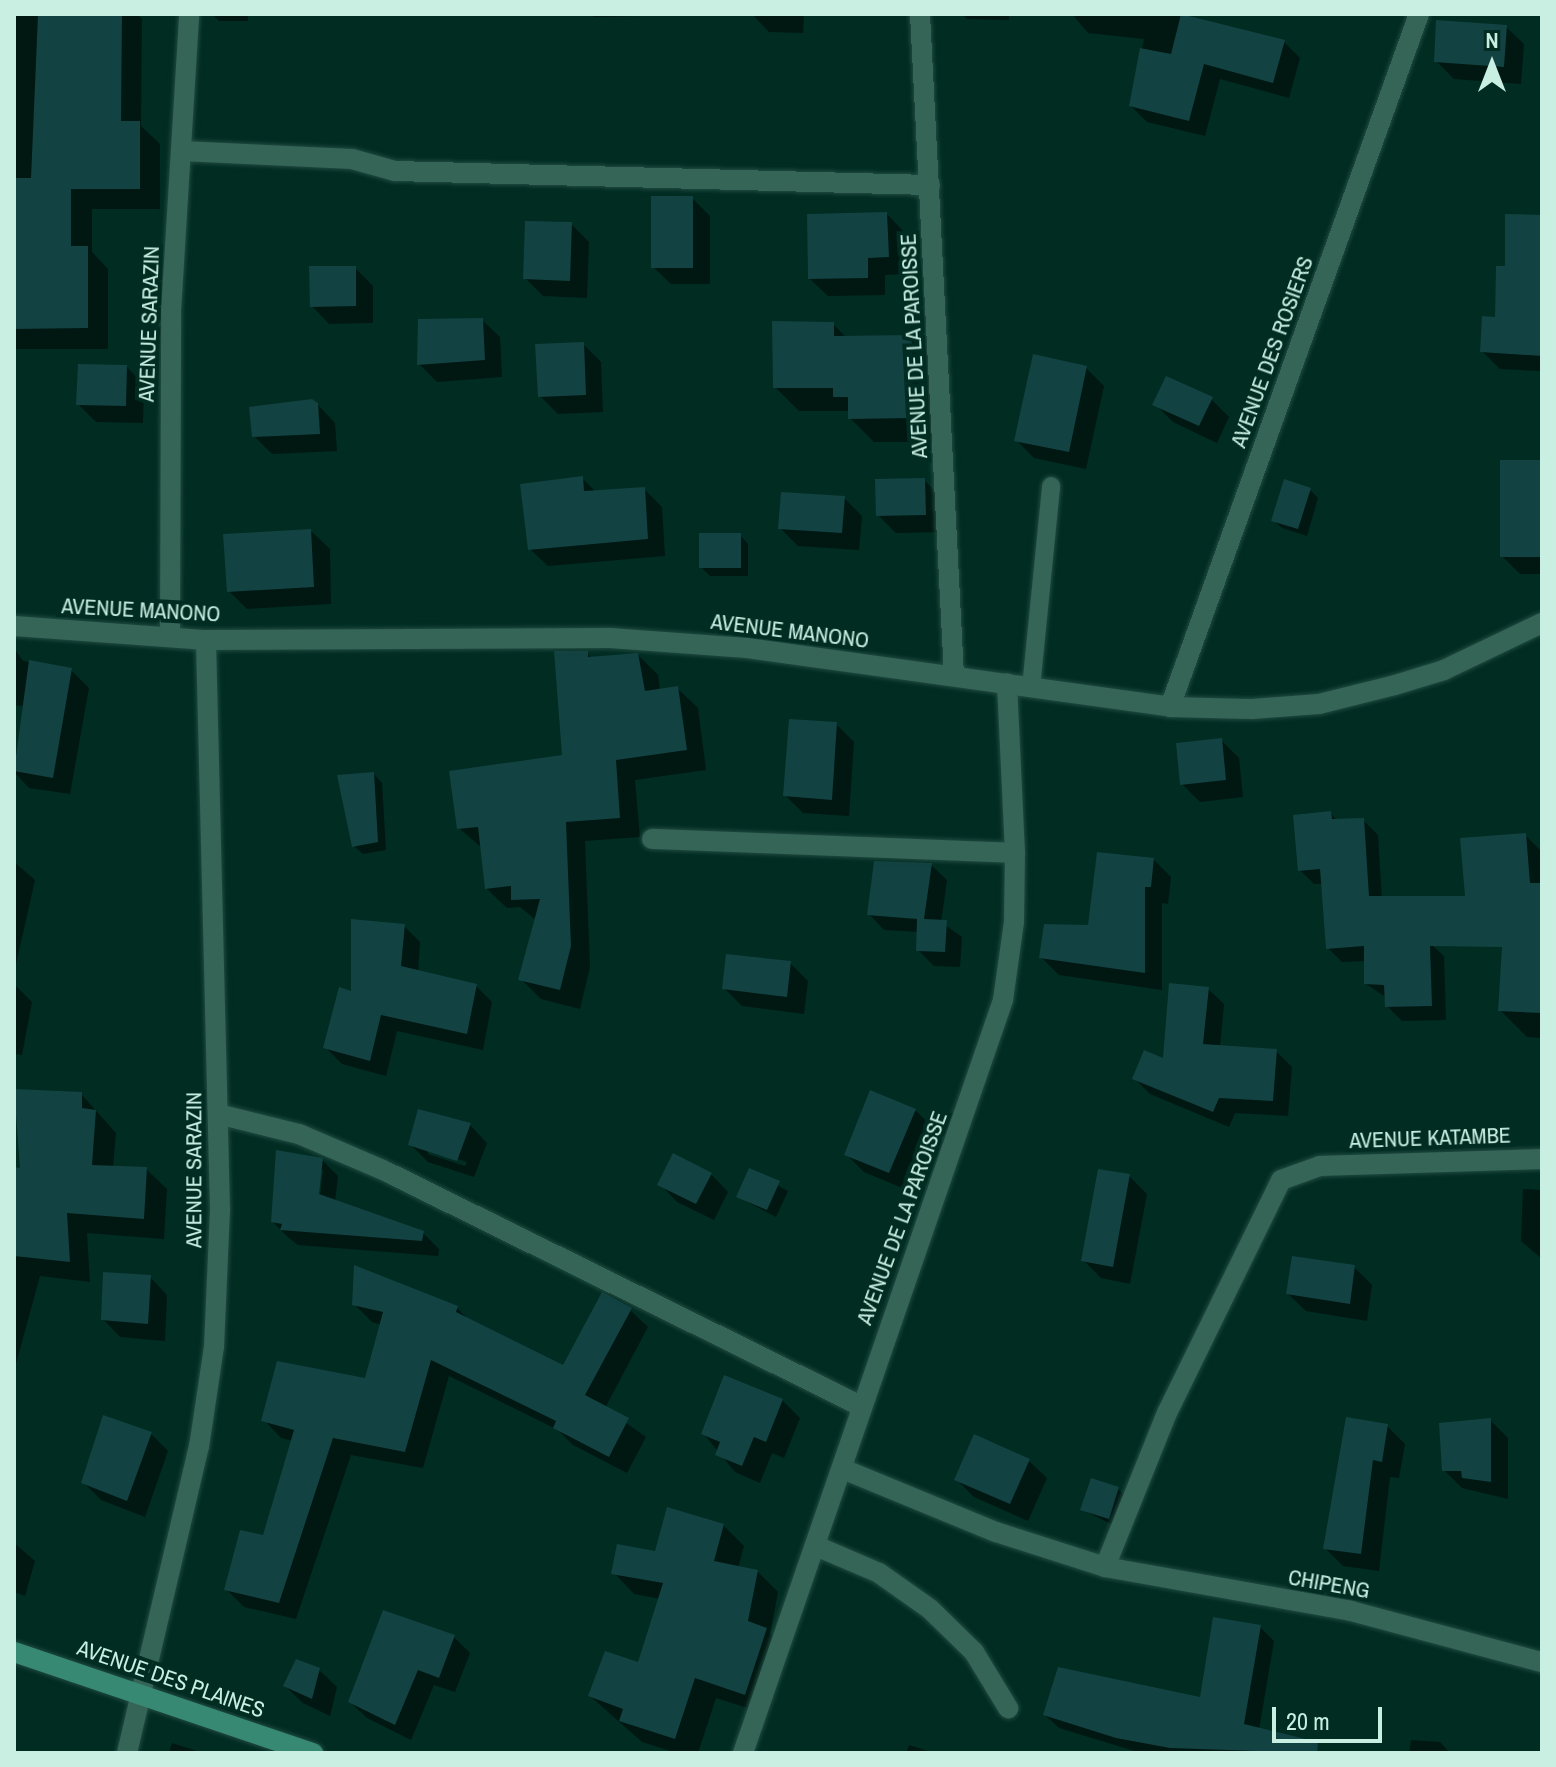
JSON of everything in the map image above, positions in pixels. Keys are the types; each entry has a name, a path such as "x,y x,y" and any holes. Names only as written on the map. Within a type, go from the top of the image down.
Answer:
{"street":[{"name":"AVENUE SARAZIN","path":"170,637 171,312 189,14"},
{"name":"AVENUE DE LA PAROISSE","path":"920,14 954,675"},
{"name":"AVENUE DES ROSIERS","path":"1170,707 1419,14"},
{"path":"182,151 352,159 403,172 930,185"},
{"name":"AVENUE MANONO","path":"14,626 206,640 610,638 747,648 1170,707 1252,709 1362,695 1444,670 1542,623"},
{"name":"AVENUE SARAZIN","path":"127,1753 207,1404 218,1256 218,1114 206,640"},
{"name":"AVENUE DE LA PAROISSE","path":"743,1753 1003,1000 1014,922 1015,853 1007,683"},
{"path":"652,839 1015,853"},
{"path":"218,1114 299,1134 383,1170 861,1406"},
{"name":"AVENUE KATAMBE","path":"1105,1567 1167,1413 1265,1204 1291,1173 1320,1166 1542,1159"},
{"name":"CHIPENG","path":"843,1469 996,1532 1105,1567 1351,1611 1542,1662"},
{"path":"816,1546 879,1573 930,1609 974,1652 1008,1708"},
{"name":"AVENUE DES PLAINES","path":"14,1652 313,1753"}],"lane":[{"path":"1031,688 1051,486"}],"building":[{"path":"38,14 122,14 121,121 140,121 140,189 71,189 71,246 88,246 88,328 14,329 14,178 31,178"},
{"path":"1181,14 1285,40 1273,83 1204,64 1189,121 1129,106 1140,48 1171,54"},
{"path":"1436,20 1507,25 1504,67 1434,62"},
{"path":"651,196 693,196 693,268 651,268"},
{"path":"887,212 889,257 868,258 868,278 808,279 807,214"},
{"path":"1505,214 1542,215 1542,356 1480,352 1482,316 1495,317 1496,266 1505,266"},
{"path":"525,221 572,222 570,281 523,279"},
{"path":"309,266 356,266 356,306 310,307"},
{"path":"483,318 485,360 417,365 418,319"},
{"path":"772,321 834,322 834,336 912,335 911,418 848,419 848,397 833,397 833,388 773,388"},
{"path":"584,342 586,395 538,397 535,344"},
{"path":"1033,354 1087,366 1069,452 1014,441"},
{"path":"78,364 127,365 126,406 76,405"},
{"path":"1166,376 1213,397 1199,426 1152,405"},
{"path":"312,399 318,403 320,434 252,437 249,407"},
{"path":"1500,460 1542,460 1542,557 1500,557"},
{"path":"583,476 584,491 645,487 648,539 528,550 520,484"},
{"path":"925,478 926,515 876,516 875,479"},
{"path":"1284,479 1311,488 1298,529 1271,521"},
{"path":"781,492 845,496 842,533 778,529"},
{"path":"311,529 314,587 227,592 223,534"},
{"path":"699,533 741,533 741,568 699,568"},
{"path":"554,651 588,651 588,657 638,653 645,691 678,686 687,750 616,760 620,818 566,822 571,946 560,990 518,980 540,899 511,900 511,886 485,889 478,827 457,829 449,771 562,755"},
{"path":"29,660 72,668 53,778 14,771"},
{"path":"789,719 837,722 832,800 783,796"},
{"path":"1222,738 1226,780 1180,785 1176,743"},
{"path":"374,772 378,842 352,847 337,775"},
{"path":"1331,811 1332,819 1364,818 1369,896 1465,896 1460,838 1526,833 1530,883 1542,883 1542,1013 1498,1011 1502,947 1430,946 1432,1006 1385,1007 1384,985 1364,984 1364,946 1326,949 1320,869 1298,871 1293,815"},
{"path":"1097,852 1154,858 1151,887 1145,887 1145,973 1039,958 1044,924 1088,925"},
{"path":"874,861 932,863 924,919 947,920 945,952 916,951 917,919 867,915"},
{"path":"351,919 405,924 401,966 477,984 467,1034 381,1015 370,1061 323,1048 339,987 351,991"},
{"path":"726,954 791,961 787,997 722,989"},
{"path":"1169,983 1209,987 1203,1044 1277,1049 1273,1101 1219,1098 1213,1112 1132,1079 1144,1050 1163,1058"},
{"path":"14,1089 82,1092 82,1108 96,1110 92,1165 147,1167 144,1219 67,1213 70,1262 14,1256 14,1167 20,1168"},
{"path":"870,1090 916,1109 889,1173 844,1155"},
{"path":"418,1109 471,1123 457,1161 408,1145"},
{"path":"276,1150 323,1158 319,1194 424,1231 422,1241 280,1230 282,1224 271,1222"},
{"path":"673,1153 712,1173 696,1204 657,1185"},
{"path":"749,1168 780,1181 767,1210 736,1197"},
{"path":"1098,1169 1130,1174 1113,1267 1081,1261"},
{"path":"1292,1256 1355,1265 1350,1304 1286,1294"},
{"path":"354,1265 458,1306 456,1312 563,1365 602,1292 632,1308 585,1395 629,1418 609,1457 553,1428 556,1421 431,1360 405,1452 333,1438 279,1603 224,1590 240,1530 263,1535 294,1430 261,1421 277,1361 365,1378 383,1312 352,1305"},
{"path":"103,1272 151,1275 148,1324 101,1320"},
{"path":"724,1375 783,1399 766,1442 754,1437 742,1466 715,1455 720,1442 701,1434"},
{"path":"103,1415 152,1432 127,1501 81,1483"},
{"path":"1346,1417 1388,1424 1382,1462 1373,1460 1361,1554 1323,1549"},
{"path":"1491,1418 1491,1482 1462,1478 1461,1471 1442,1471 1439,1423"},
{"path":"974,1434 1030,1459 1010,1504 954,1480"},
{"path":"1091,1478 1119,1487 1109,1519 1080,1510"},
{"path":"667,1507 724,1524 714,1561 758,1570 748,1621 767,1628 745,1695 695,1678 675,1739 619,1721 623,1709 588,1696 605,1651 638,1662 663,1583 611,1574 617,1544 655,1551"},
{"path":"383,1610 455,1635 439,1678 418,1670 395,1725 348,1702"},
{"path":"1213,1617 1261,1625 1244,1724 1318,1742 1317,1753 1170,1748 1116,1738 1043,1715 1058,1667 1200,1697"},
{"path":"296,1659 320,1668 312,1699 283,1686"}]}
